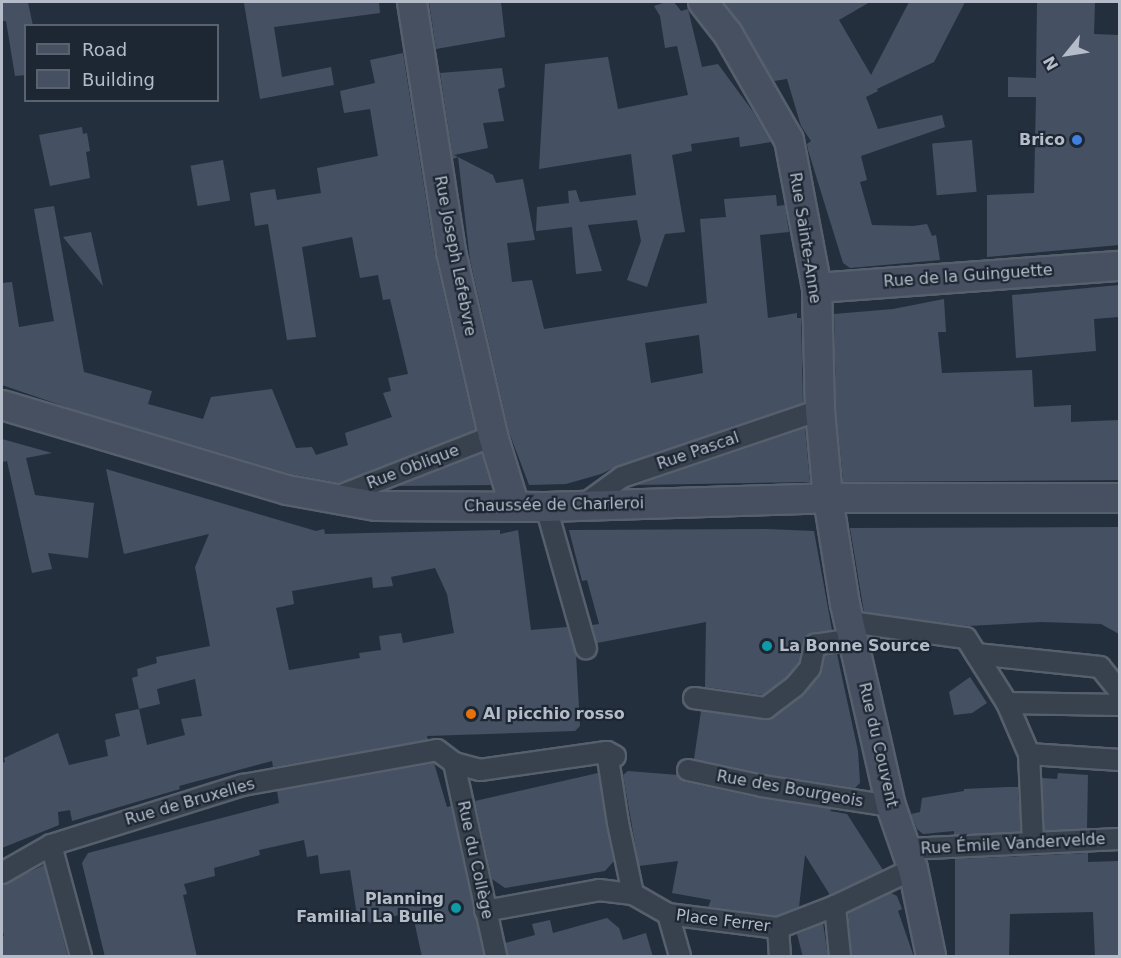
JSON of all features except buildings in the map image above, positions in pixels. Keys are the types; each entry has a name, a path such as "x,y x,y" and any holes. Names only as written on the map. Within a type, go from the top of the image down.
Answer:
{"main road":[{"name":"Rue Joseph Lefebvre","path":"412,2 451,252 494,436 515,507"},
{"name":"Rue Sainte-Anne","path":"704,2 728,34 789,140 817,288 820,410 828,498"},
{"name":"Rue de la Guinguette","path":"817,288 1119,266"},
{"name":"Chaussée de Charleroi","path":"2,405 287,490 376,506 546,507 828,498 1119,498"},
{"name":"Rue du Couvent","path":"828,498 844,604 891,806 909,859 931,957"}],"street":[{"name":"Rue Pascal","path":"582,506 622,477 820,410"},
{"name":"Rue Oblique","path":"333,499 494,436"},
{"path":"546,507 585,648"},
{"path":"694,698 766,708 795,686 810,668 815,645 852,631 966,638 1007,703 1029,754 1033,842"},
{"path":"976,654 1100,668 1119,692"},
{"path":"1007,703 1119,705"},
{"name":"Rue de Bruxelles","path":"2,873 51,845 243,784 437,750 454,763 480,770 611,754 618,824 633,894"},
{"path":"1029,754 1119,760"},
{"name":"Rue du Collège","path":"454,763 496,957"},
{"name":"Rue des Bourgeois","path":"688,770 762,786 891,806"},
{"name":"Rue Émile Vandervelde","path":"909,859 1033,842 1119,839"},
{"path":"51,845 81,957"},
{"name":"Place Ferrer","path":"485,911 599,890 633,894 669,914 778,928 835,906 909,859"},
{"path":"835,906 840,957"},
{"name":"Place Ferrer","path":"669,914 680,957"},
{"name":"Place Ferrer","path":"778,928 780,957"}],"place":[{"name":"Brico","path":"1077,140"},
{"name":"La Bonne Source","path":"767,646"},
{"name":"Al picchio rosso","path":"471,714"},
{"name":"Planning Familial La Bulle","path":"456,908"}]}
